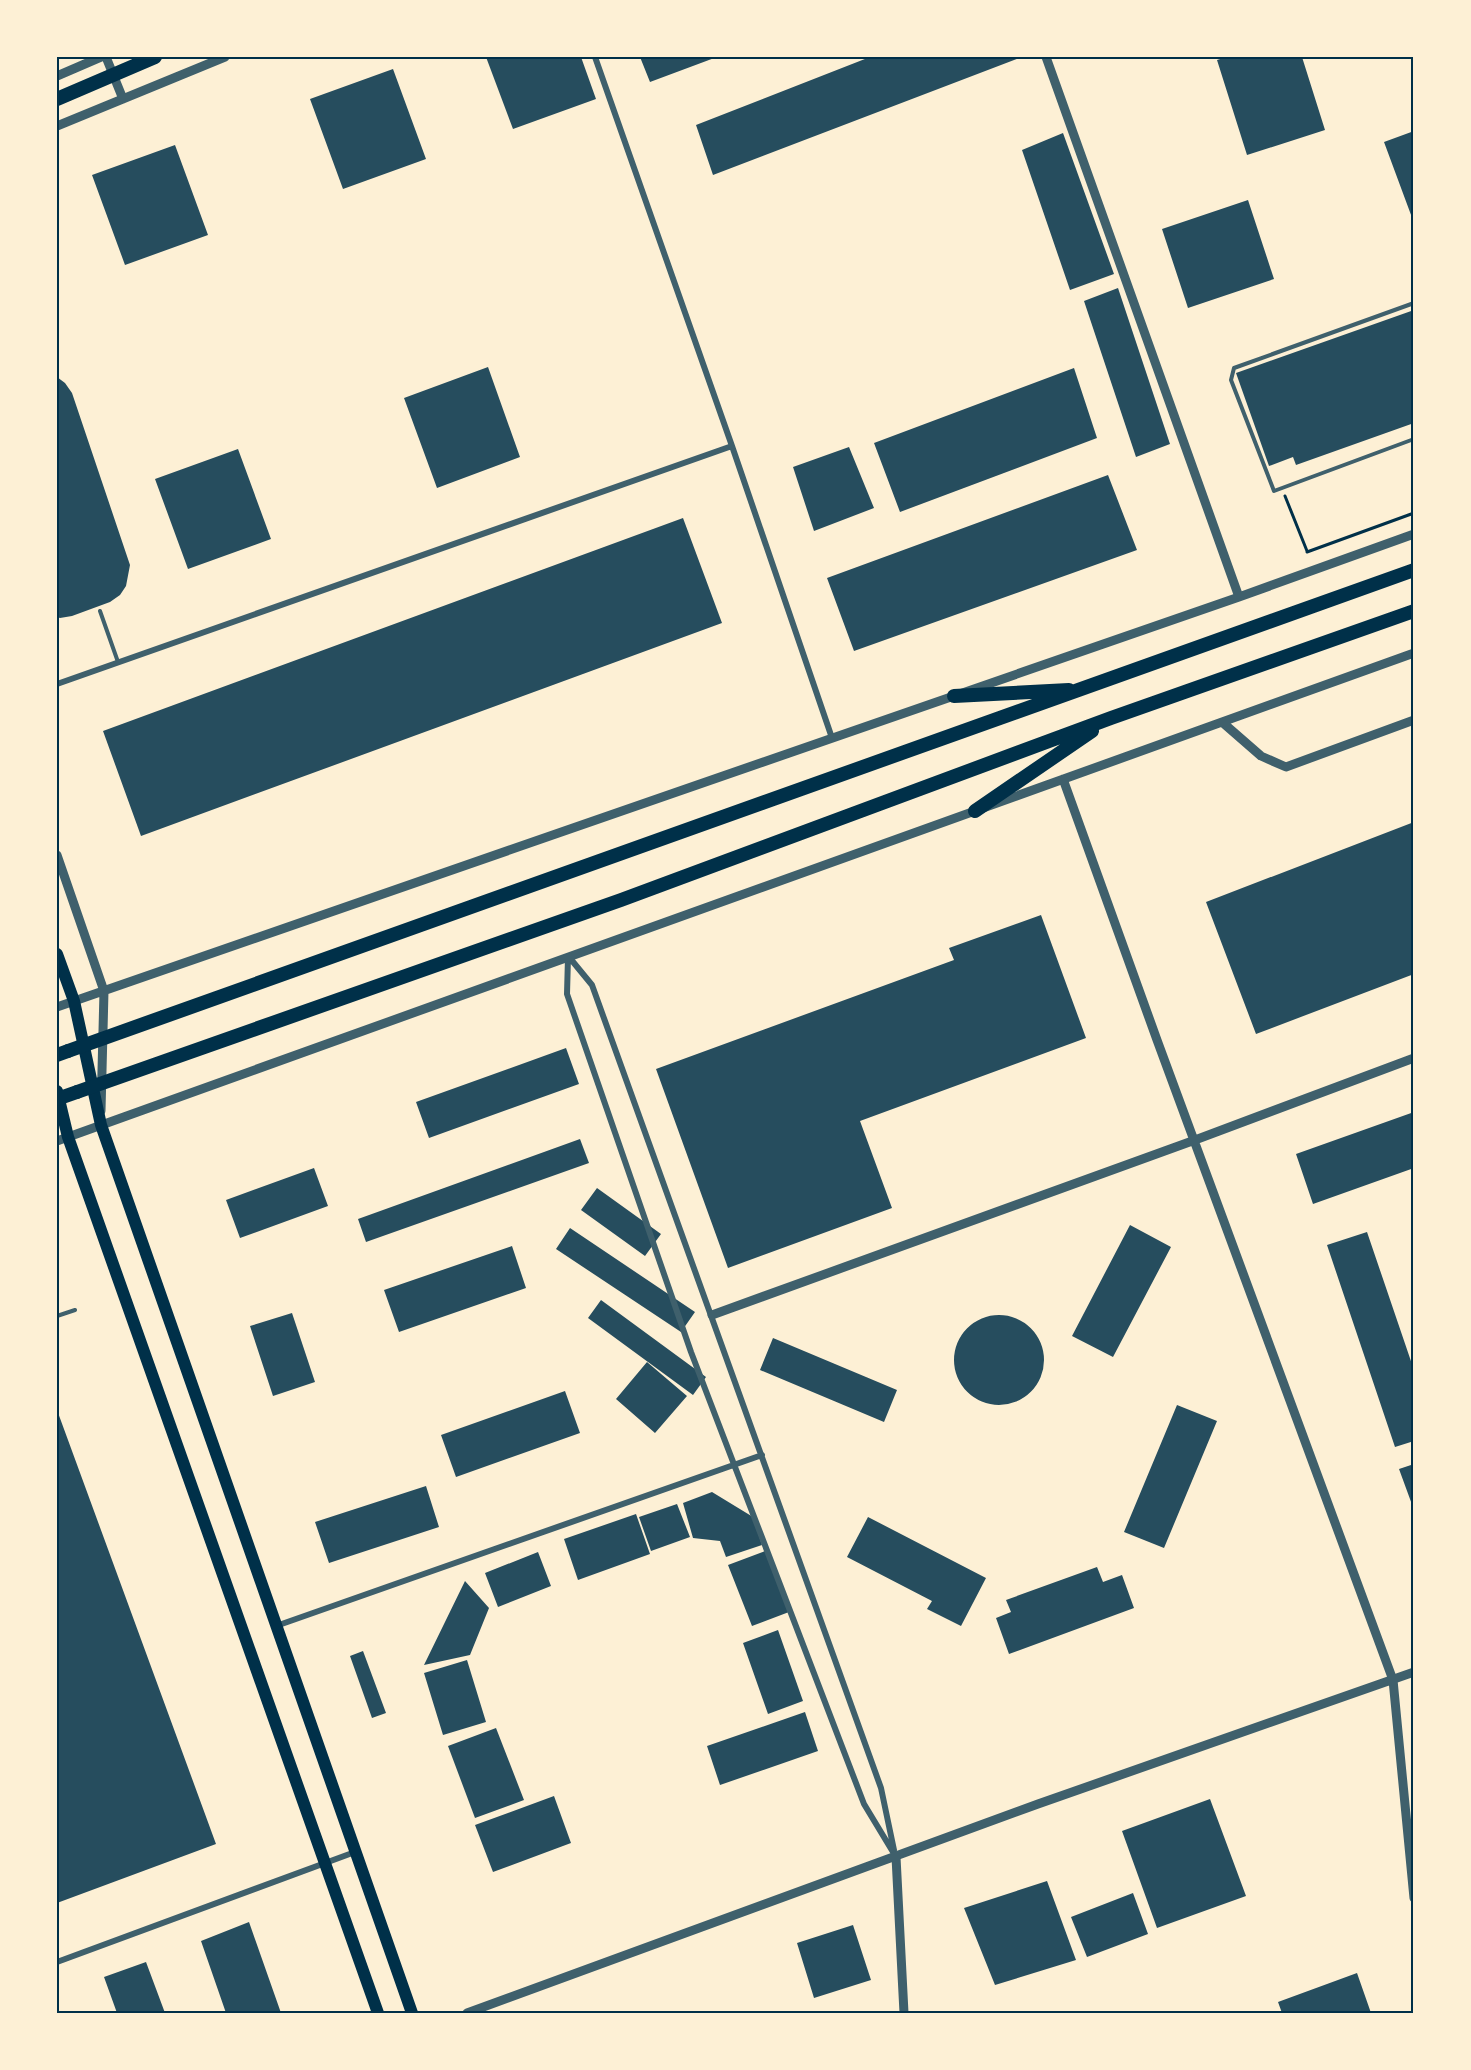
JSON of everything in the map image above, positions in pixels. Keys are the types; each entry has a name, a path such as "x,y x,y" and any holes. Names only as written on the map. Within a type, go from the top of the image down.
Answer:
{"highway":[{"path":"57,99 155,57"},
{"path":"63,1053 1414,570"},
{"path":"57,1099 621,900 1111,718 1414,611"},
{"path":"954,696 1083,689"},
{"path":"975,811 1111,718"}],"main road":[{"path":"57,954 74,1001 101,1125 412,2013"},
{"path":"57,1091 63,1139 378,2013"}],"street":[{"path":"57,76 101,57"},
{"path":"106,57 123,99"},
{"path":"57,126 225,57"},
{"path":"595,57 832,738"},
{"path":"1046,57 1239,597"},
{"path":"57,684 732,446"},
{"path":"57,1007 1239,597 1414,534"},
{"path":"63,1139 1414,653"},
{"path":"1222,722 1262,756 1286,767 1414,720"},
{"path":"1063,779 1393,1680 1414,1898"},
{"path":"57,855 104,991 101,1125"},
{"path":"568,957 592,985 881,1788 896,1857 904,2013"},
{"path":"568,957 567,994 691,1352 864,1804 896,1857"},
{"path":"712,1316 1414,1058"},
{"path":"276,1626 762,1455"},
{"path":"467,2013 1414,1672"},
{"path":"57,1962 355,1852"}],"lane":[{"path":"1414,303 1234,368 1231,380 1274,491 1414,440"},
{"path":"100,611 118,662"},
{"path":"57,1316 75,1310"}],"path":[{"path":"1281,488 1314,570"},
{"path":"1307,552 1414,513"}],"building":[{"path":"486,57 581,57 596,99 513,129"},
{"path":"640,57 717,57 650,82"},
{"path":"870,57 1022,57 713,175 696,125"},
{"path":"1227,57 1302,57 1325,130 1247,155 1217,60"},
{"path":"393,69 426,159 343,189 310,99"},
{"path":"1414,131 1414,223 1384,142"},
{"path":"1063,133 1114,274 1070,290 1022,150"},
{"path":"175,145 208,235 125,265 92,175"},
{"path":"1248,200 1274,279 1188,308 1162,229"},
{"path":"1118,288 1170,444 1136,457 1084,301"},
{"path":"1414,310 1414,423 1296,465 1293,457 1269,466 1236,373"},
{"path":"488,367 520,457 437,488 404,398"},
{"path":"1074,368 1097,438 900,512 874,443"},
{"path":"57,377 72,393 130,565 126,586 120,595 110,602 60,618 57,617"},
{"path":"849,447 874,508 814,531 793,467"},
{"path":"238,449 271,539 188,569 155,479"},
{"path":"1108,475 1137,550 854,651 827,578"},
{"path":"683,518 722,623 141,836 103,731"},
{"path":"1414,822 1414,974 1256,1034 1206,902"},
{"path":"1041,915 1086,1038 860,1121 892,1208 728,1268 656,1069 954,960 949,948"},
{"path":"566,1048 579,1084 429,1138 416,1102"},
{"path":"1414,1112 1414,1168 1313,1204 1296,1154"},
{"path":"580,1139 589,1163 366,1242 358,1219"},
{"path":"314,1168 328,1206 240,1238 226,1200"},
{"path":"597,1188 661,1234 645,1256 581,1210"},
{"path":"1130,1225 1171,1247 1113,1357 1072,1336"},
{"path":"570,1228 695,1312 681,1332 556,1249"},
{"path":"1367,1232 1414,1370 1414,1441 1395,1447 1327,1245"},
{"path":"512,1246 526,1288 399,1332 384,1290"},
{"path":"601,1300 706,1377 693,1395 588,1318"},
{"path":"292,1313 315,1382 273,1396 250,1326"},
{"path":"999,1315 1016,1319 1031,1328 1040,1343 1044,1360 1040,1377 1031,1392 1016,1401 999,1405 982,1401 967,1392 958,1377 954,1360 958,1343 967,1328 982,1319"},
{"path":"773,1338 897,1390 884,1422 760,1370"},
{"path":"647,1362 687,1396 655,1433 616,1399"},
{"path":"565,1391 580,1433 456,1477 441,1435"},
{"path":"1177,1405 1217,1421 1164,1548 1124,1532"},
{"path":"57,1410 216,1844 57,1903"},
{"path":"1414,1464 1414,1510 1399,1469"},
{"path":"426,1486 439,1527 329,1563 315,1522"},
{"path":"712,1492 753,1517 762,1545 726,1557 720,1541 693,1538 683,1503"},
{"path":"677,1504 690,1537 651,1551 639,1517"},
{"path":"636,1514 650,1554 578,1580 564,1539"},
{"path":"868,1517 986,1578 961,1626 927,1609 932,1601 847,1557"},
{"path":"765,1551 789,1612 752,1626 728,1565"},
{"path":"538,1552 551,1586 498,1607 485,1573"},
{"path":"1097,1567 1103,1582 1122,1575 1134,1608 1009,1654 996,1618 1011,1612 1006,1600"},
{"path":"465,1581 489,1608 470,1655 424,1665"},
{"path":"778,1630 803,1701 768,1714 743,1643"},
{"path":"363,1651 386,1713 372,1718 350,1656"},
{"path":"467,1660 486,1722 443,1735 424,1673"},
{"path":"805,1712 818,1751 720,1785 707,1746"},
{"path":"496,1728 524,1800 475,1818 448,1746"},
{"path":"554,1796 571,1843 493,1872 475,1825"},
{"path":"1210,1799 1246,1896 1157,1928 1122,1831"},
{"path":"1047,1881 1076,1960 995,1985 964,1908"},
{"path":"1133,1893 1148,1934 1087,1957 1071,1917"},
{"path":"249,1922 281,2013 226,2013 201,1941"},
{"path":"853,1925 871,1980 814,1998 797,1943"},
{"path":"146,1962 165,2013 117,2013 104,1977"},
{"path":"1357,1973 1371,2013 1282,2013 1278,2002"}]}
